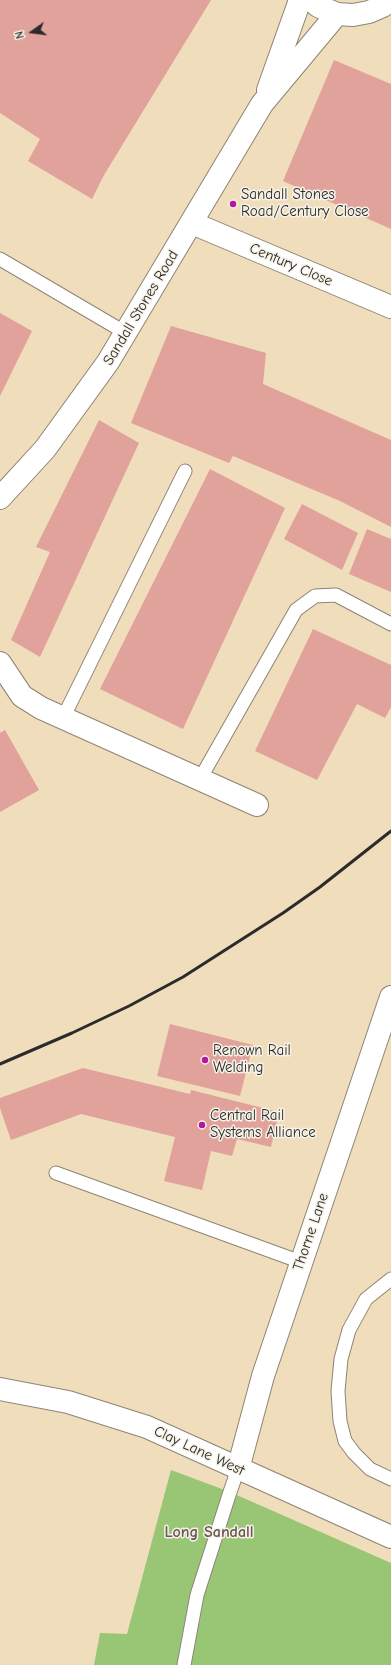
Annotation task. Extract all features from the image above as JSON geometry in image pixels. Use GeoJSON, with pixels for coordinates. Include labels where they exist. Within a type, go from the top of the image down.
{"type":"FeatureCollection","features":[{"type":"Feature","properties":{"kind":"street","name":"Sandall Stones Road"},"geometry":{"type":"LineString","coordinates":[[262,104],[300,0]]}},
{"type":"Feature","properties":{"kind":"street"},"geometry":{"type":"LineString","coordinates":[[311,0],[318,6],[338,14],[353,15],[369,12],[388,5]]}},
{"type":"Feature","properties":{"kind":"street","name":"Sandall Stones Road"},"geometry":{"type":"LineString","coordinates":[[0,498],[45,449],[108,362],[262,104],[338,14]]}},
{"type":"Feature","properties":{"kind":"street","name":"Century Close"},"geometry":{"type":"LineString","coordinates":[[192,223],[391,307]]}},
{"type":"Feature","properties":{"kind":"street"},"geometry":{"type":"LineString","coordinates":[[0,663],[22,696],[41,708],[257,805]]}},
{"type":"Feature","properties":{"kind":"street","name":"Thorne Lane"},"geometry":{"type":"LineString","coordinates":[[238,1469],[263,1376],[391,997]]}},
{"type":"Feature","properties":{"kind":"street","name":"Clay Lane West"},"geometry":{"type":"LineString","coordinates":[[0,1389],[68,1402],[147,1427],[391,1537]]}},
{"type":"Feature","properties":{"kind":"lane"},"geometry":{"type":"LineString","coordinates":[[0,259],[126,332]]}},
{"type":"Feature","properties":{"kind":"lane"},"geometry":{"type":"LineString","coordinates":[[63,718],[185,471]]}},
{"type":"Feature","properties":{"kind":"lane"},"geometry":{"type":"LineString","coordinates":[[200,779],[296,610],[315,596],[336,595],[391,624]]}},
{"type":"Feature","properties":{"kind":"lane"},"geometry":{"type":"LineString","coordinates":[[56,1173],[301,1262]]}},
{"type":"Feature","properties":{"kind":"lane"},"geometry":{"type":"LineString","coordinates":[[391,1279],[366,1299],[349,1330],[341,1359],[338,1391],[340,1421],[345,1441],[354,1453],[370,1469],[391,1479]]}},
{"type":"Feature","properties":{"kind":"lane"},"geometry":{"type":"LineString","coordinates":[[184,1665],[197,1595],[238,1469]]}},
{"type":"Feature","properties":{"kind":"green space"},"geometry":{"type":"Polygon","coordinates":[[[171,1470],[230,1492],[391,1563],[391,1665],[94,1665],[100,1633],[127,1634],[171,1470]]]}},
{"type":"Feature","properties":{"kind":"building"},"geometry":{"type":"Polygon","coordinates":[[[0,0],[211,0],[104,175],[92,199],[28,161],[40,139],[0,113],[0,0]]]}},
{"type":"Feature","properties":{"kind":"building"},"geometry":{"type":"Polygon","coordinates":[[[334,60],[391,84],[391,229],[283,181],[334,60]]]}},
{"type":"Feature","properties":{"kind":"building"},"geometry":{"type":"Polygon","coordinates":[[[0,313],[32,331],[0,396],[0,313]]]}},
{"type":"Feature","properties":{"kind":"building"},"geometry":{"type":"Polygon","coordinates":[[[171,326],[266,353],[263,384],[391,440],[391,527],[340,501],[233,456],[229,463],[131,423],[171,326]]]}},
{"type":"Feature","properties":{"kind":"building"},"geometry":{"type":"Polygon","coordinates":[[[99,420],[139,443],[40,657],[11,640],[50,552],[36,547],[99,420]]]}},
{"type":"Feature","properties":{"kind":"building"},"geometry":{"type":"Polygon","coordinates":[[[210,469],[285,508],[183,729],[100,689],[210,469]]]}},
{"type":"Feature","properties":{"kind":"building"},"geometry":{"type":"Polygon","coordinates":[[[302,504],[358,533],[342,570],[284,539],[302,504]]]}},
{"type":"Feature","properties":{"kind":"building"},"geometry":{"type":"Polygon","coordinates":[[[367,529],[391,539],[391,592],[349,574],[367,529]]]}},
{"type":"Feature","properties":{"kind":"building"},"geometry":{"type":"Polygon","coordinates":[[[313,629],[391,665],[391,707],[385,718],[357,704],[317,780],[255,751],[313,629]]]}},
{"type":"Feature","properties":{"kind":"building"},"geometry":{"type":"Polygon","coordinates":[[[5,730],[39,790],[0,812],[0,733],[5,730]]]}},
{"type":"Feature","properties":{"kind":"building","name":"Renown Rail Welding"},"geometry":{"type":"Polygon","coordinates":[[[170,1024],[253,1045],[240,1096],[157,1076],[170,1024]]]}},
{"type":"Feature","properties":{"kind":"building","name":"Central Rail Systems Alliance"},"geometry":{"type":"Polygon","coordinates":[[[83,1068],[190,1094],[191,1090],[279,1112],[271,1147],[237,1139],[232,1156],[211,1151],[202,1190],[164,1181],[175,1137],[81,1114],[11,1140],[0,1108],[0,1098],[83,1068]]]}},
{"type":"Feature","properties":{"kind":"railway"},"geometry":{"type":"LineString","coordinates":[[0,1064],[72,1033],[129,1006],[183,977],[283,913],[320,887],[391,831]]}},
{"type":"Feature","properties":{"kind":"place","name":"Sandall Stones Road/Century Close"},"geometry":{"type":"Point","coordinates":[233,204]}},
{"type":"Feature","properties":{"kind":"place","name":"Renown Rail Welding"},"geometry":{"type":"Point","coordinates":[205,1060]}},
{"type":"Feature","properties":{"kind":"place","name":"Central Rail Systems Alliance"},"geometry":{"type":"Point","coordinates":[202,1125]}},
{"type":"Feature","properties":{"kind":"district","name":"Long Sandall"},"geometry":{"type":"Point","coordinates":[209,1532]}}]}
